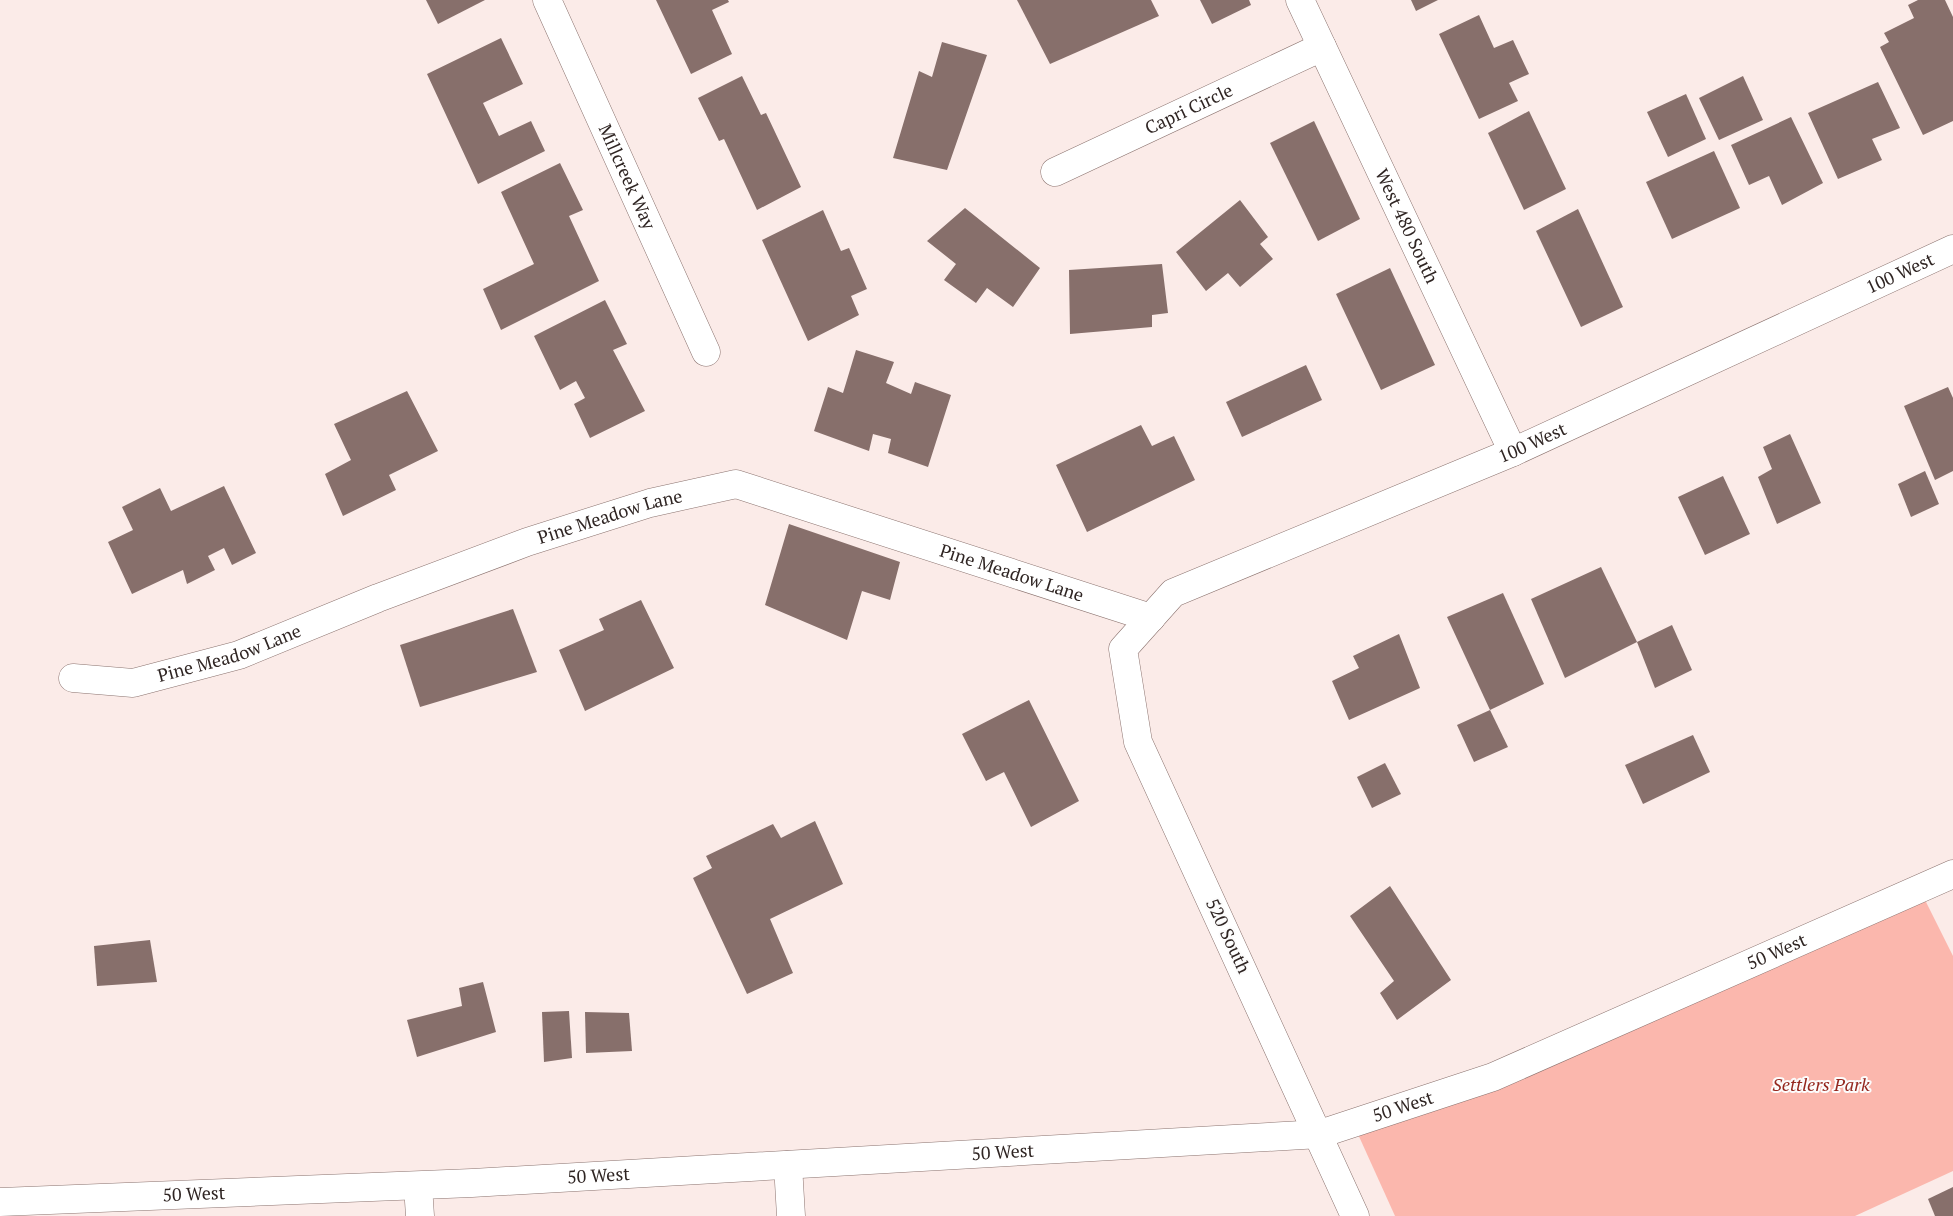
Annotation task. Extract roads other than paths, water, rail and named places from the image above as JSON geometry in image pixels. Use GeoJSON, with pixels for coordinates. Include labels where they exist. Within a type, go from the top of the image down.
{"type":"FeatureCollection","features":[{"type":"Feature","properties":{"kind":"street","name":"Millcreek Way"},"geometry":{"type":"LineString","coordinates":[[547,0],[706,352]]}},
{"type":"Feature","properties":{"kind":"street","name":"West 480 South"},"geometry":{"type":"LineString","coordinates":[[1300,0],[1513,452]]}},
{"type":"Feature","properties":{"kind":"street","name":"Capri Circle"},"geometry":{"type":"LineString","coordinates":[[1055,172],[1322,47]]}},
{"type":"Feature","properties":{"kind":"street","name":"100 West"},"geometry":{"type":"LineString","coordinates":[[1123,649],[1173,593],[1513,452],[1953,249]]}},
{"type":"Feature","properties":{"kind":"street","name":"Pine Meadow Lane"},"geometry":{"type":"LineString","coordinates":[[73,678],[133,683],[239,655],[378,598],[527,542],[650,503],[736,484],[1150,618]]}},
{"type":"Feature","properties":{"kind":"street","name":"520 South"},"geometry":{"type":"LineString","coordinates":[[1123,649],[1138,742],[1320,1134],[1355,1216]]}},
{"type":"Feature","properties":{"kind":"street","name":"50 West"},"geometry":{"type":"LineString","coordinates":[[0,1202],[418,1186],[1320,1134],[1493,1077],[1953,874]]}},
{"type":"Feature","properties":{"kind":"street"},"geometry":{"type":"LineString","coordinates":[[788,1165],[791,1216]]}},
{"type":"Feature","properties":{"kind":"street"},"geometry":{"type":"LineString","coordinates":[[418,1186],[420,1216]]}},
{"type":"Feature","properties":{"kind":"park label","name":"Settlers Park"},"geometry":{"type":"Point","coordinates":[1821,1085]}}]}
